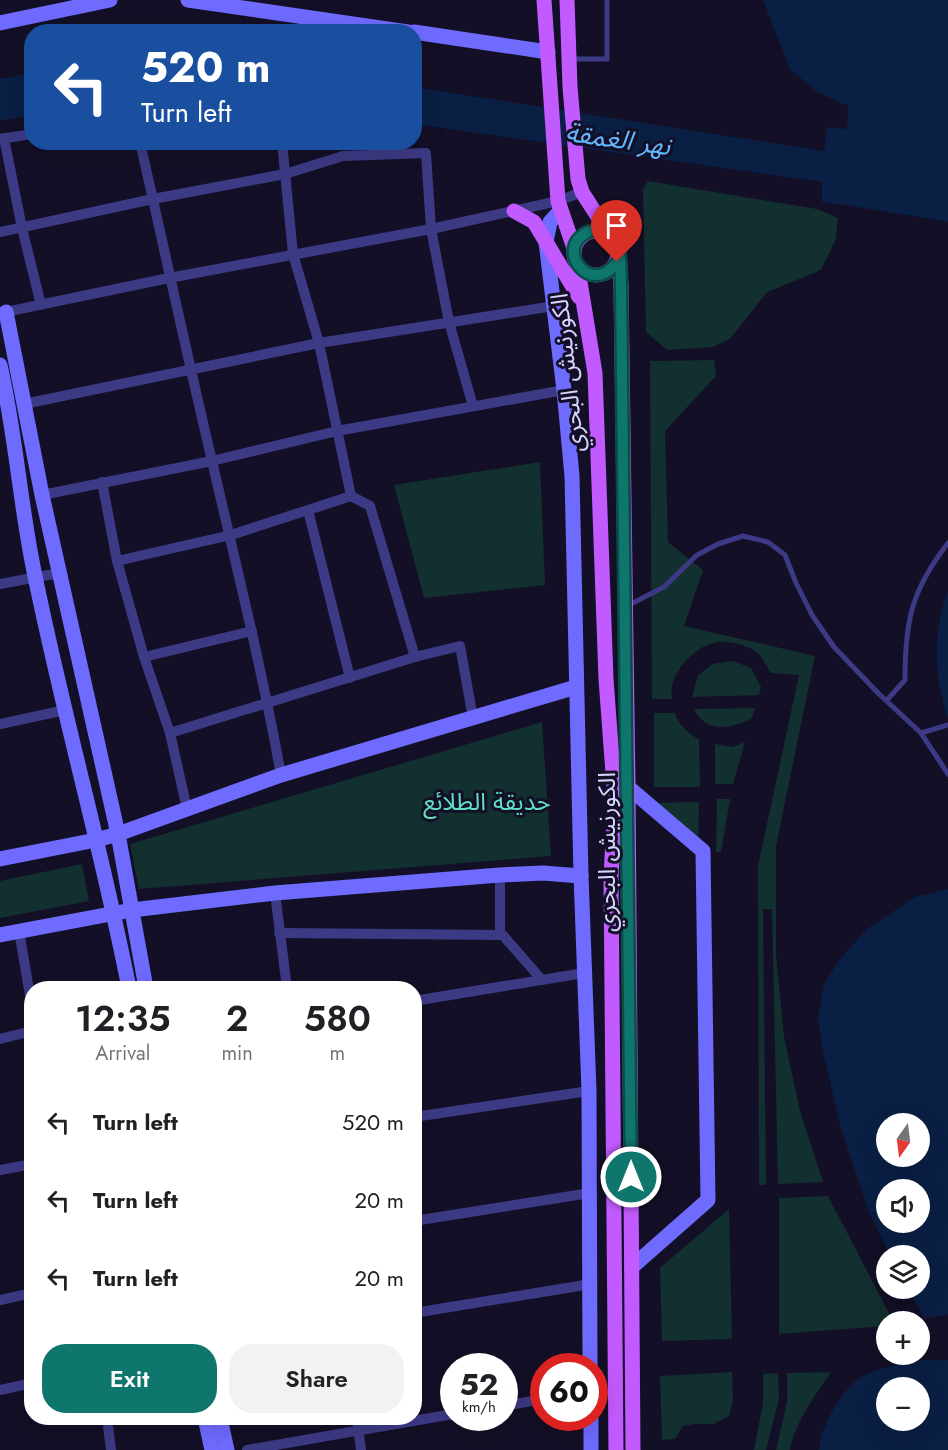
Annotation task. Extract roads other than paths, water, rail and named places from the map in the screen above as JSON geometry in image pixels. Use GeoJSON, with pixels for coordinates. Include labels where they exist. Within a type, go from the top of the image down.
{"type":"FeatureCollection","features":[{"type":"Feature","properties":{"kind":"main road","name":"الكورنيش البحري"},"geometry":{"type":"LineString","coordinates":[[544,0],[559,206],[575,256],[595,373],[606,678],[615,800],[611,878],[616,1450]]}},
{"type":"Feature","properties":{"kind":"main road"},"geometry":{"type":"LineString","coordinates":[[567,0],[570,87],[580,186],[609,234]]}},
{"type":"Feature","properties":{"kind":"main road"},"geometry":{"type":"LineString","coordinates":[[514,211],[534,222],[585,306]]}},
{"type":"Feature","properties":{"kind":"main road"},"geometry":{"type":"LineString","coordinates":[[601,230],[615,239],[619,254],[612,269],[597,275],[589,274],[575,256],[577,240],[584,234],[601,230]]}},
{"type":"Feature","properties":{"kind":"main road","name":"الكورنيش البحري"},"geometry":{"type":"LineString","coordinates":[[619,254],[628,788],[633,1450]]}},
{"type":"Feature","properties":{"kind":"street"},"geometry":{"type":"LineString","coordinates":[[0,23],[110,0]]}},
{"type":"Feature","properties":{"kind":"street"},"geometry":{"type":"LineString","coordinates":[[188,0],[353,24]]}},
{"type":"Feature","properties":{"kind":"street"},"geometry":{"type":"LineString","coordinates":[[422,33],[548,52]]}},
{"type":"Feature","properties":{"kind":"street"},"geometry":{"type":"LineString","coordinates":[[24,135],[2,139],[40,305]]}},
{"type":"Feature","properties":{"kind":"street"},"geometry":{"type":"LineString","coordinates":[[142,150],[169,278],[231,535],[282,775]]}},
{"type":"Feature","properties":{"kind":"street"},"geometry":{"type":"LineString","coordinates":[[283,150],[293,254],[319,343],[351,496]]}},
{"type":"Feature","properties":{"kind":"street"},"geometry":{"type":"LineString","coordinates":[[0,232],[153,199],[285,174],[343,156],[426,153],[431,230],[449,322],[473,406]]}},
{"type":"Feature","properties":{"kind":"street"},"geometry":{"type":"LineString","coordinates":[[580,186],[559,206],[550,222],[546,242],[572,476],[581,876],[589,1091],[590,1353]]}},
{"type":"Feature","properties":{"kind":"street"},"geometry":{"type":"LineString","coordinates":[[145,981],[118,834],[3,313],[169,278],[431,230],[514,211],[559,206]]}},
{"type":"Feature","properties":{"kind":"street"},"geometry":{"type":"LineString","coordinates":[[24,404],[319,343],[554,306]]}},
{"type":"Feature","properties":{"kind":"street"},"geometry":{"type":"LineString","coordinates":[[0,365],[6,433],[35,578],[114,913],[128,981]]}},
{"type":"Feature","properties":{"kind":"street"},"geometry":{"type":"LineString","coordinates":[[42,495],[212,461],[337,431],[564,390]]}},
{"type":"Feature","properties":{"kind":"street"},"geometry":{"type":"LineString","coordinates":[[102,482],[117,561],[144,657],[170,733],[187,809]]}},
{"type":"Feature","properties":{"kind":"street"},"geometry":{"type":"LineString","coordinates":[[117,561],[231,535],[351,496],[370,506],[415,657]]}},
{"type":"Feature","properties":{"kind":"street"},"geometry":{"type":"LineString","coordinates":[[308,510],[350,678]]}},
{"type":"Feature","properties":{"kind":"street"},"geometry":{"type":"LineString","coordinates":[[0,584],[59,573]]}},
{"type":"Feature","properties":{"kind":"street"},"geometry":{"type":"LineString","coordinates":[[144,657],[252,632]]}},
{"type":"Feature","properties":{"kind":"street"},"geometry":{"type":"LineString","coordinates":[[170,733],[415,657],[460,646],[473,718]]}},
{"type":"Feature","properties":{"kind":"street"},"geometry":{"type":"LineString","coordinates":[[0,859],[118,834],[282,775],[576,687]]}},
{"type":"Feature","properties":{"kind":"street"},"geometry":{"type":"LineString","coordinates":[[0,724],[66,710]]}},
{"type":"Feature","properties":{"kind":"street"},"geometry":{"type":"LineString","coordinates":[[628,788],[703,851],[708,1200],[632,1267]]}},
{"type":"Feature","properties":{"kind":"street"},"geometry":{"type":"LineString","coordinates":[[0,935],[132,910],[275,893],[500,875],[543,873],[581,876]]}},
{"type":"Feature","properties":{"kind":"street"},"geometry":{"type":"LineString","coordinates":[[500,875],[500,932],[542,980]]}},
{"type":"Feature","properties":{"kind":"street"},"geometry":{"type":"LineString","coordinates":[[275,893],[286,981]]}},
{"type":"Feature","properties":{"kind":"street"},"geometry":{"type":"LineString","coordinates":[[19,931],[28,981]]}},
{"type":"Feature","properties":{"kind":"street"},"geometry":{"type":"LineString","coordinates":[[279,933],[503,935]]}},
{"type":"Feature","properties":{"kind":"street"},"geometry":{"type":"LineString","coordinates":[[422,1000],[584,973]]}},
{"type":"Feature","properties":{"kind":"street"},"geometry":{"type":"LineString","coordinates":[[0,1039],[24,1033]]}},
{"type":"Feature","properties":{"kind":"street"},"geometry":{"type":"LineString","coordinates":[[422,1116],[589,1091]]}},
{"type":"Feature","properties":{"kind":"street"},"geometry":{"type":"LineString","coordinates":[[0,1170],[24,1166]]}},
{"type":"Feature","properties":{"kind":"street"},"geometry":{"type":"LineString","coordinates":[[422,1220],[590,1193]]}},
{"type":"Feature","properties":{"kind":"street"},"geometry":{"type":"LineString","coordinates":[[422,1312],[591,1284]]}},
{"type":"Feature","properties":{"kind":"street"},"geometry":{"type":"LineString","coordinates":[[0,1300],[24,1295]]}},
{"type":"Feature","properties":{"kind":"street"},"geometry":{"type":"LineString","coordinates":[[0,1390],[24,1385]]}},
{"type":"Feature","properties":{"kind":"street"},"geometry":{"type":"LineString","coordinates":[[422,1419],[440,1416]]}},
{"type":"Feature","properties":{"kind":"street"},"geometry":{"type":"LineString","coordinates":[[108,1425],[111,1450]]}},
{"type":"Feature","properties":{"kind":"street"},"geometry":{"type":"LineString","coordinates":[[207,1425],[212,1450]]}},
{"type":"Feature","properties":{"kind":"street"},"geometry":{"type":"LineString","coordinates":[[222,1425],[227,1450]]}},
{"type":"Feature","properties":{"kind":"street"},"geometry":{"type":"LineString","coordinates":[[358,1425],[361,1450]]}},
{"type":"Feature","properties":{"kind":"street"},"geometry":{"type":"LineString","coordinates":[[247,1450],[388,1425]]}},
{"type":"Feature","properties":{"kind":"street"},"geometry":{"type":"LineString","coordinates":[[591,1431],[591,1450]]}},
{"type":"Feature","properties":{"kind":"lane"},"geometry":{"type":"LineString","coordinates":[[569,59],[607,59],[607,0]]}},
{"type":"Feature","properties":{"kind":"lane"},"geometry":{"type":"LineString","coordinates":[[625,606],[664,587],[698,555],[718,544],[743,536],[768,542],[785,555],[812,615],[834,646],[921,733],[948,774]]}},
{"type":"Feature","properties":{"kind":"lane"},"geometry":{"type":"LineString","coordinates":[[887,700],[905,680],[905,642],[910,611],[930,566],[948,543]]}},
{"type":"Feature","properties":{"kind":"lane"},"geometry":{"type":"LineString","coordinates":[[921,733],[948,725]]}},
{"type":"Feature","properties":{"kind":"water","name":"نهر الغمقة"},"geometry":{"type":"Polygon","coordinates":[[[763,0],[948,0],[948,222],[822,202],[822,182],[422,125],[422,88],[824,151],[827,127],[847,129],[848,106],[817,92],[790,69],[763,0]]]}},
{"type":"Feature","properties":{"kind":"water"},"geometry":{"type":"Polygon","coordinates":[[[24,74],[24,116],[0,121],[0,79],[24,74]]]}},
{"type":"Feature","properties":{"kind":"water"},"geometry":{"type":"Polygon","coordinates":[[[948,591],[948,718],[940,687],[937,638],[948,591]]]}},
{"type":"Feature","properties":{"kind":"water"},"geometry":{"type":"Polygon","coordinates":[[[948,889],[948,1450],[819,1450],[824,1429],[835,1406],[860,1378],[897,1365],[930,1365],[930,1311],[920,1311],[914,1299],[930,1299],[930,1245],[885,1245],[879,1233],[930,1233],[930,1179],[876,1179],[876,1226],[868,1210],[841,1128],[823,1052],[818,1018],[824,984],[840,959],[867,929],[915,897],[948,889]]]}},
{"type":"Feature","properties":{"kind":"park label","name":"حديقة الطلائع"},"geometry":{"type":"Point","coordinates":[487,801]}}]}
